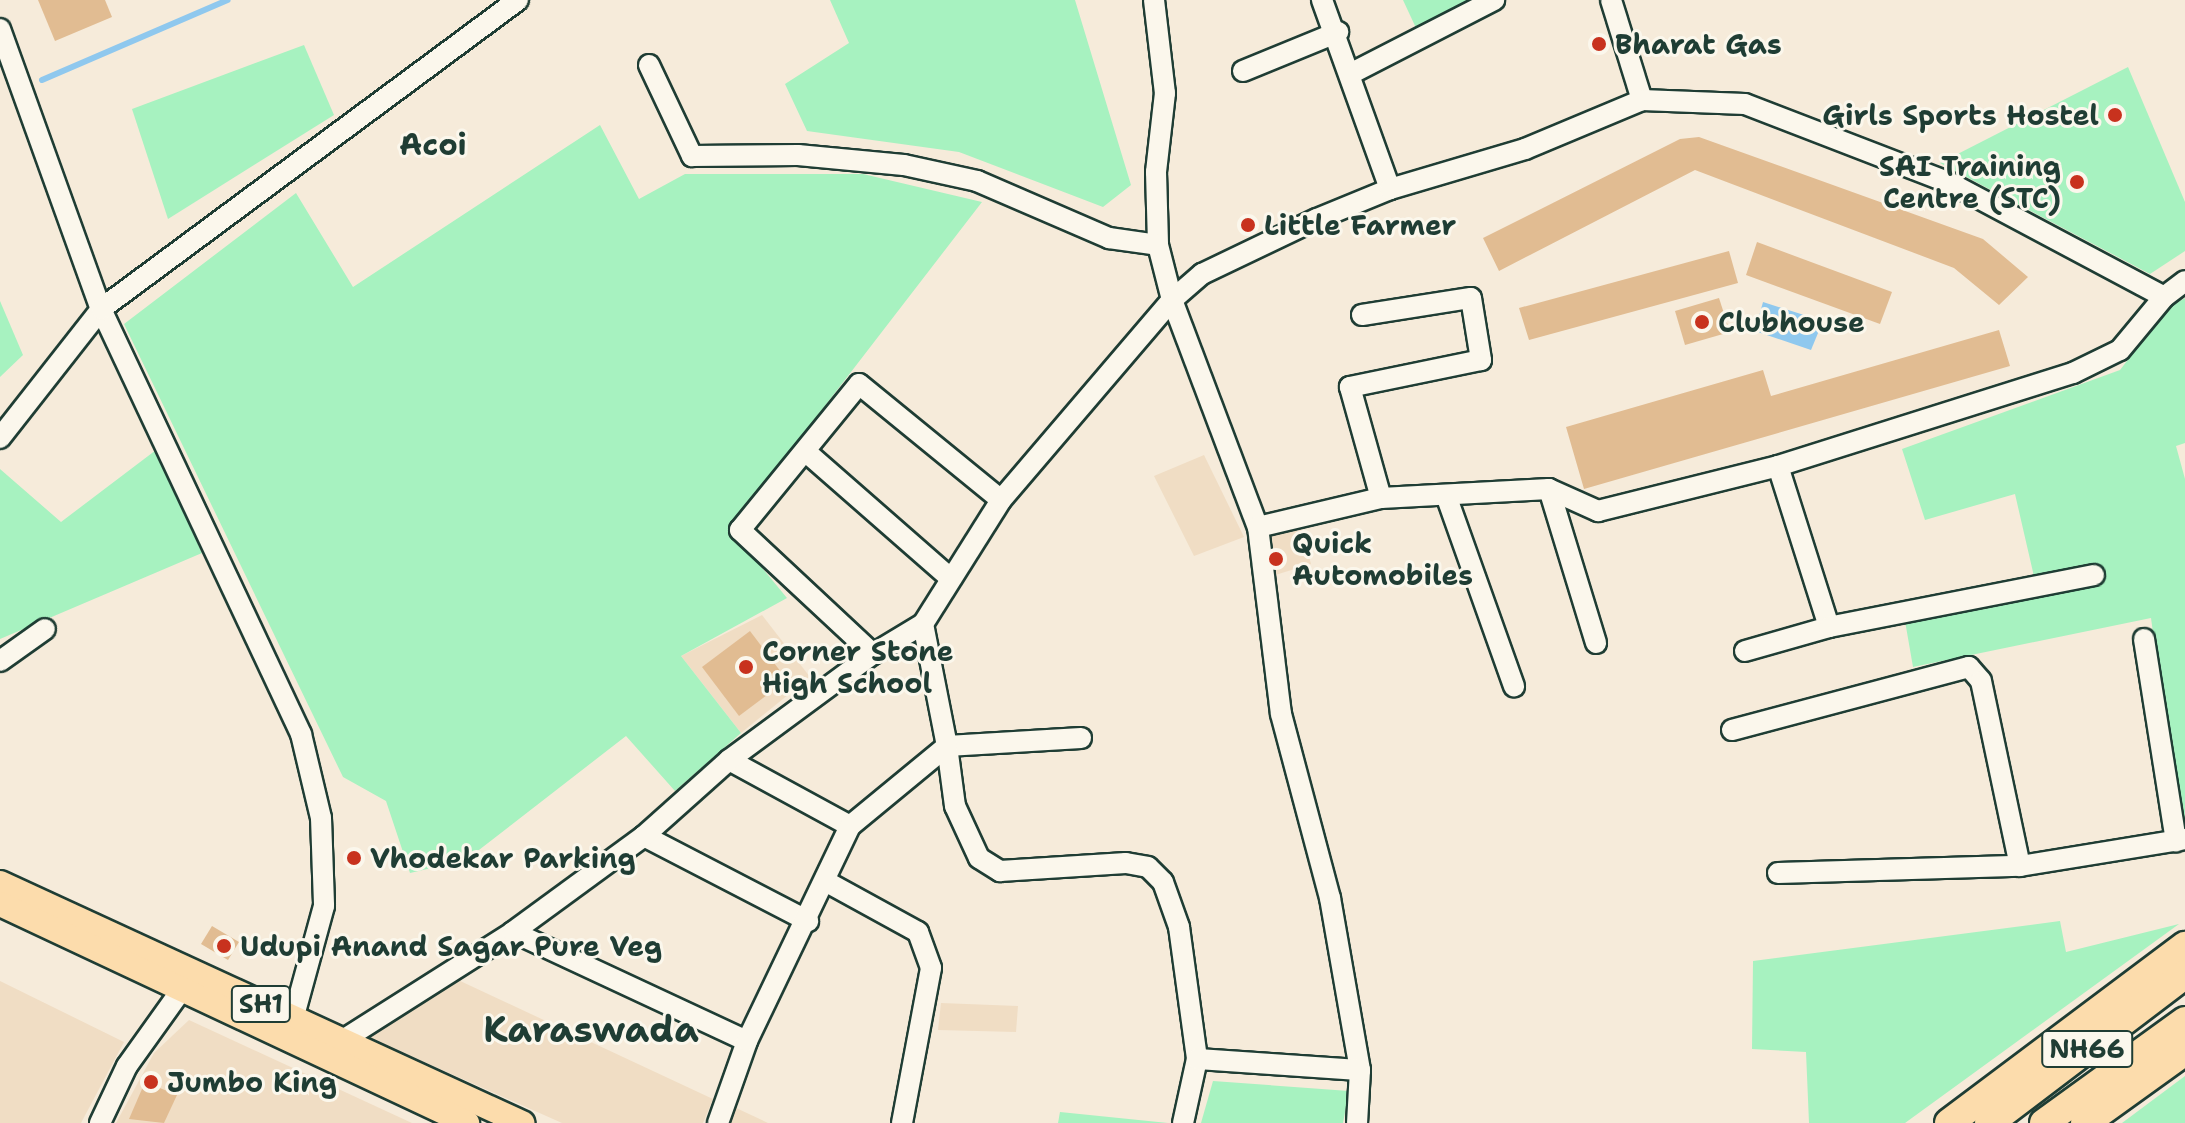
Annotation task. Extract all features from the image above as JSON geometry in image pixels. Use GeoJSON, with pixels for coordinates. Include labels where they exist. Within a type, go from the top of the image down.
{"type":"FeatureCollection","features":[{"type":"Feature","properties":{"kind":"highway"},"geometry":{"type":"LineString","coordinates":[[1949,1123],[2185,946]]}},
{"type":"Feature","properties":{"kind":"highway","name":"NH66"},"geometry":{"type":"LineString","coordinates":[[1989,1123],[2185,974]]}},
{"type":"Feature","properties":{"kind":"highway","name":"NH66"},"geometry":{"type":"LineString","coordinates":[[2044,1123],[2185,1021]]}},
{"type":"Feature","properties":{"kind":"highway"},"geometry":{"type":"LineString","coordinates":[[2085,1123],[2185,1051]]}},
{"type":"Feature","properties":{"kind":"main road","name":"SH1"},"geometry":{"type":"LineString","coordinates":[[0,883],[188,983],[293,1019],[331,1048],[467,1123]]}},
{"type":"Feature","properties":{"kind":"main road","name":"SH1"},"geometry":{"type":"LineString","coordinates":[[0,904],[188,983],[331,1048],[522,1123]]}},
{"type":"Feature","properties":{"kind":"street"},"geometry":{"type":"LineString","coordinates":[[0,438],[101,309],[518,0]]}},
{"type":"Feature","properties":{"kind":"street"},"geometry":{"type":"LineString","coordinates":[[1154,0],[1165,93],[1156,172],[1158,245],[1172,300],[1258,527],[1281,714],[1330,898],[1360,1070],[1357,1123]]}},
{"type":"Feature","properties":{"kind":"street"},"geometry":{"type":"LineString","coordinates":[[1322,0],[1338,32],[1390,189]]}},
{"type":"Feature","properties":{"kind":"street"},"geometry":{"type":"LineString","coordinates":[[1352,73],[1494,0]]}},
{"type":"Feature","properties":{"kind":"street"},"geometry":{"type":"LineString","coordinates":[[1611,0],[1642,100]]}},
{"type":"Feature","properties":{"kind":"street"},"geometry":{"type":"LineString","coordinates":[[0,29],[101,309],[301,734],[321,818],[324,906],[293,1019]]}},
{"type":"Feature","properties":{"kind":"street"},"geometry":{"type":"LineString","coordinates":[[1243,71],[1338,32]]}},
{"type":"Feature","properties":{"kind":"street"},"geometry":{"type":"LineString","coordinates":[[649,65],[692,156],[798,155],[904,165],[977,181],[1109,238],[1158,245]]}},
{"type":"Feature","properties":{"kind":"street"},"geometry":{"type":"LineString","coordinates":[[331,1048],[513,932],[644,836],[729,760],[873,654],[923,624],[1001,500],[1172,300],[1202,274],[1390,189],[1525,149],[1642,100],[1745,104],[1950,183],[2164,297]]}},
{"type":"Feature","properties":{"kind":"street"},"geometry":{"type":"LineString","coordinates":[[1258,527],[1381,498],[1447,498],[1549,489],[1598,511],[1778,466],[2073,373],[2120,350],[2164,297],[2185,281]]}},
{"type":"Feature","properties":{"kind":"street"},"geometry":{"type":"LineString","coordinates":[[1362,315],[1471,298],[1481,360],[1350,387],[1381,498]]}},
{"type":"Feature","properties":{"kind":"street"},"geometry":{"type":"LineString","coordinates":[[873,654],[740,530],[859,384],[1001,500]]}},
{"type":"Feature","properties":{"kind":"street"},"geometry":{"type":"LineString","coordinates":[[805,451],[951,579]]}},
{"type":"Feature","properties":{"kind":"street"},"geometry":{"type":"LineString","coordinates":[[1778,466],[1829,627]]}},
{"type":"Feature","properties":{"kind":"street"},"geometry":{"type":"LineString","coordinates":[[1549,489],[1596,643]]}},
{"type":"Feature","properties":{"kind":"street"},"geometry":{"type":"LineString","coordinates":[[1447,498],[1514,686]]}},
{"type":"Feature","properties":{"kind":"street"},"geometry":{"type":"LineString","coordinates":[[1745,651],[1829,627],[2094,575]]}},
{"type":"Feature","properties":{"kind":"street"},"geometry":{"type":"LineString","coordinates":[[923,624],[947,746],[955,806],[979,858],[1000,871],[1126,863],[1148,867],[1163,882],[1179,927],[1197,1059],[1183,1123]]}},
{"type":"Feature","properties":{"kind":"street"},"geometry":{"type":"LineString","coordinates":[[0,661],[45,629]]}},
{"type":"Feature","properties":{"kind":"street"},"geometry":{"type":"LineString","coordinates":[[1778,873],[2020,866],[2180,840],[2144,639]]}},
{"type":"Feature","properties":{"kind":"street"},"geometry":{"type":"LineString","coordinates":[[1732,730],[1969,667],[1981,681],[2020,866]]}},
{"type":"Feature","properties":{"kind":"street"},"geometry":{"type":"LineString","coordinates":[[718,1123],[747,1041],[808,921],[850,826],[947,746],[1081,738]]}},
{"type":"Feature","properties":{"kind":"street"},"geometry":{"type":"LineString","coordinates":[[729,760],[850,826]]}},
{"type":"Feature","properties":{"kind":"street"},"geometry":{"type":"LineString","coordinates":[[644,836],[808,921]]}},
{"type":"Feature","properties":{"kind":"street"},"geometry":{"type":"LineString","coordinates":[[825,881],[918,932],[931,968],[902,1123]]}},
{"type":"Feature","properties":{"kind":"street"},"geometry":{"type":"LineString","coordinates":[[513,932],[747,1041]]}},
{"type":"Feature","properties":{"kind":"street"},"geometry":{"type":"LineString","coordinates":[[100,1123],[127,1066],[188,983]]}},
{"type":"Feature","properties":{"kind":"street"},"geometry":{"type":"LineString","coordinates":[[1197,1059],[1360,1070]]}},
{"type":"Feature","properties":{"kind":"shaded area"},"geometry":{"type":"Polygon","coordinates":[[[1204,455],[1244,537],[1194,556],[1154,476],[1204,455]]]}},
{"type":"Feature","properties":{"kind":"shaded area"},"geometry":{"type":"Polygon","coordinates":[[[1302,530],[1311,564],[1272,576],[1265,535],[1302,530]]]}},
{"type":"Feature","properties":{"kind":"shaded area","name":"Corner Stone High School"},"geometry":{"type":"Polygon","coordinates":[[[762,615],[810,677],[741,733],[681,656],[762,615]]]}},
{"type":"Feature","properties":{"kind":"shaded area"},"geometry":{"type":"Polygon","coordinates":[[[456,979],[713,1099],[703,1123],[562,1123],[361,1034],[456,979]]]}},
{"type":"Feature","properties":{"kind":"shaded area"},"geometry":{"type":"Polygon","coordinates":[[[0,981],[124,1042],[81,1123],[0,1123],[0,981]]]}},
{"type":"Feature","properties":{"kind":"shaded area"},"geometry":{"type":"Polygon","coordinates":[[[941,1003],[1018,1006],[1016,1032],[938,1030],[941,1003]]]}},
{"type":"Feature","properties":{"kind":"shaded area"},"geometry":{"type":"Polygon","coordinates":[[[189,1020],[412,1123],[116,1123],[154,1053],[189,1020]]]}},
{"type":"Feature","properties":{"kind":"shaded area"},"geometry":{"type":"Polygon","coordinates":[[[734,1107],[768,1123],[728,1123],[734,1107]]]}},
{"type":"Feature","properties":{"kind":"green space"},"geometry":{"type":"Polygon","coordinates":[[[830,0],[1075,0],[1131,185],[1103,207],[959,152],[807,131],[785,84],[849,43],[830,0]]]}},
{"type":"Feature","properties":{"kind":"green space"},"geometry":{"type":"Polygon","coordinates":[[[1403,0],[1470,0],[1416,28],[1403,0]]]}},
{"type":"Feature","properties":{"kind":"green space"},"geometry":{"type":"Polygon","coordinates":[[[304,45],[334,115],[168,219],[132,109],[304,45]]]}},
{"type":"Feature","properties":{"kind":"green space","name":"SAI Training Centre (STC)"},"geometry":{"type":"Polygon","coordinates":[[[2128,67],[2185,202],[2185,251],[2150,274],[1940,163],[2128,67]]]}},
{"type":"Feature","properties":{"kind":"green space"},"geometry":{"type":"Polygon","coordinates":[[[600,125],[639,199],[685,174],[863,174],[982,202],[730,529],[787,598],[681,656],[741,733],[675,791],[626,736],[466,860],[410,873],[386,801],[343,777],[124,324],[296,193],[353,287],[600,125]]]}},
{"type":"Feature","properties":{"kind":"green space"},"geometry":{"type":"Polygon","coordinates":[[[2185,298],[2185,443],[2176,446],[2185,479],[2185,818],[2178,818],[2151,618],[1913,667],[1905,621],[2038,594],[2015,494],[1925,520],[1902,449],[2120,370],[2168,308],[2185,298]]]}},
{"type":"Feature","properties":{"kind":"green space"},"geometry":{"type":"Polygon","coordinates":[[[0,301],[23,355],[0,377],[0,301]]]}},
{"type":"Feature","properties":{"kind":"green space"},"geometry":{"type":"Polygon","coordinates":[[[156,450],[202,553],[0,639],[0,469],[61,522],[156,450]]]}},
{"type":"Feature","properties":{"kind":"green space"},"geometry":{"type":"Polygon","coordinates":[[[2060,921],[2066,952],[2179,924],[1905,1123],[1809,1123],[1806,1052],[1752,1049],[1753,961],[2060,921]]]}},
{"type":"Feature","properties":{"kind":"green space"},"geometry":{"type":"Polygon","coordinates":[[[2185,1076],[2185,1123],[2122,1123],[2185,1076]]]}},
{"type":"Feature","properties":{"kind":"green space"},"geometry":{"type":"Polygon","coordinates":[[[1213,1081],[1349,1091],[1343,1123],[1201,1123],[1213,1081]]]}},
{"type":"Feature","properties":{"kind":"green space"},"geometry":{"type":"Polygon","coordinates":[[[1060,1112],[1168,1123],[1058,1123],[1060,1112]]]}},
{"type":"Feature","properties":{"kind":"water"},"geometry":{"type":"Polygon","coordinates":[[[1763,302],[1823,321],[1811,350],[1755,331],[1763,302]]]}},
{"type":"Feature","properties":{"kind":"building"},"geometry":{"type":"Polygon","coordinates":[[[38,0],[105,0],[112,17],[55,41],[38,0]]]}},
{"type":"Feature","properties":{"kind":"building"},"geometry":{"type":"Polygon","coordinates":[[[1699,137],[1983,239],[2028,277],[1999,305],[1954,268],[1695,170],[1499,271],[1483,238],[1680,139],[1699,137]]]}},
{"type":"Feature","properties":{"kind":"building"},"geometry":{"type":"Polygon","coordinates":[[[1757,242],[1892,292],[1880,324],[1746,275],[1757,242]]]}},
{"type":"Feature","properties":{"kind":"building"},"geometry":{"type":"Polygon","coordinates":[[[1729,251],[1738,283],[1529,340],[1519,308],[1729,251]]]}},
{"type":"Feature","properties":{"kind":"building","name":"Clubhouse"},"geometry":{"type":"Polygon","coordinates":[[[1719,298],[1730,332],[1685,345],[1675,311],[1719,298]]]}},
{"type":"Feature","properties":{"kind":"building"},"geometry":{"type":"Polygon","coordinates":[[[1999,330],[2010,366],[1584,489],[1566,427],[1763,370],[1771,396],[1999,330]]]}},
{"type":"Feature","properties":{"kind":"building"},"geometry":{"type":"Polygon","coordinates":[[[750,631],[787,680],[739,716],[702,667],[750,631]]]}},
{"type":"Feature","properties":{"kind":"building"},"geometry":{"type":"Polygon","coordinates":[[[212,926],[239,942],[228,960],[201,944],[212,926]]]}},
{"type":"Feature","properties":{"kind":"building"},"geometry":{"type":"Polygon","coordinates":[[[145,1082],[177,1095],[164,1123],[129,1119],[145,1082]]]}},
{"type":"Feature","properties":{"kind":"waterway"},"geometry":{"type":"LineString","coordinates":[[42,80],[228,0]]}},
{"type":"Feature","properties":{"kind":"place","name":"Bharat Gas"},"geometry":{"type":"Point","coordinates":[1599,44]}},
{"type":"Feature","properties":{"kind":"place","name":"Girls Sports Hostel"},"geometry":{"type":"Point","coordinates":[2115,115]}},
{"type":"Feature","properties":{"kind":"place","name":"SAI Training Centre (STC)"},"geometry":{"type":"Point","coordinates":[2077,182]}},
{"type":"Feature","properties":{"kind":"place","name":"Little Farmer"},"geometry":{"type":"Point","coordinates":[1248,225]}},
{"type":"Feature","properties":{"kind":"place","name":"Clubhouse"},"geometry":{"type":"Point","coordinates":[1702,322]}},
{"type":"Feature","properties":{"kind":"place","name":"Quick Automobiles"},"geometry":{"type":"Point","coordinates":[1276,559]}},
{"type":"Feature","properties":{"kind":"place","name":"Corner Stone High School"},"geometry":{"type":"Point","coordinates":[746,667]}},
{"type":"Feature","properties":{"kind":"place","name":"Vhodekar Parking"},"geometry":{"type":"Point","coordinates":[354,858]}},
{"type":"Feature","properties":{"kind":"place","name":"Udupi Anand Sagar Pure Veg"},"geometry":{"type":"Point","coordinates":[224,946]}},
{"type":"Feature","properties":{"kind":"place","name":"Jumbo King"},"geometry":{"type":"Point","coordinates":[151,1082]}},
{"type":"Feature","properties":{"kind":"district","name":"Acoi"},"geometry":{"type":"Point","coordinates":[433,145]}},
{"type":"Feature","properties":{"kind":"district","name":"Karaswada"},"geometry":{"type":"Point","coordinates":[591,1030]}}]}
